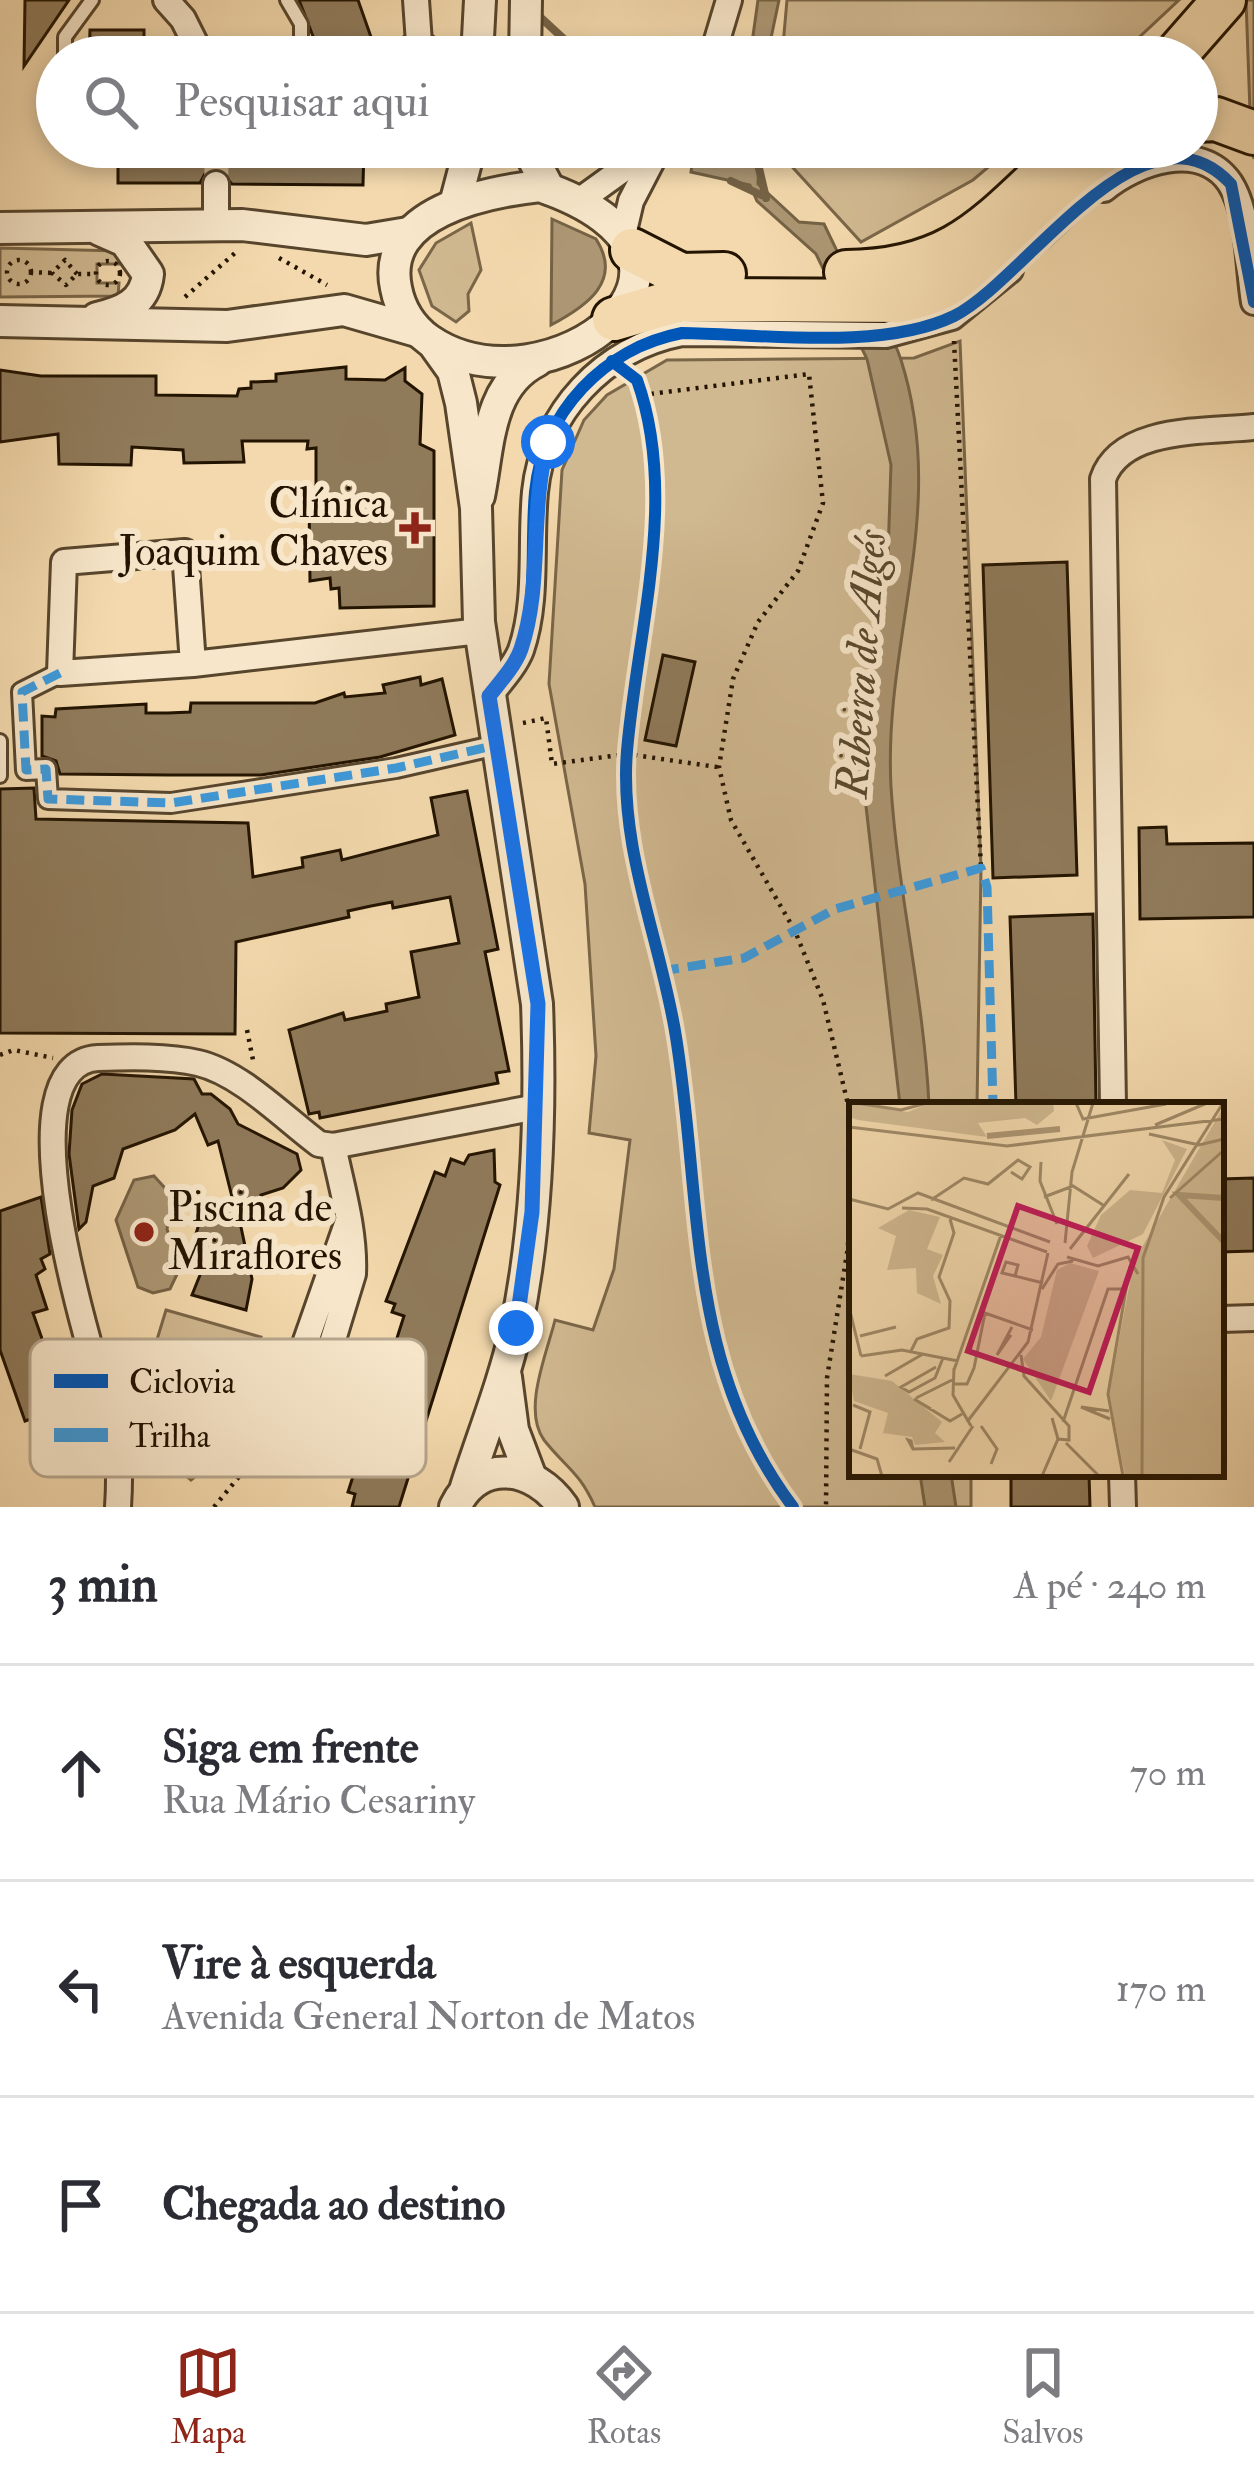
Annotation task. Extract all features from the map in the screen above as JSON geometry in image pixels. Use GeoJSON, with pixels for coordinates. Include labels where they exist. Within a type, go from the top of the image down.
{"type":"FeatureCollection","features":[{"type":"Feature","properties":{"kind":"highway"},"geometry":{"type":"LineString","coordinates":[[1192,36],[1224,0]]}},
{"type":"Feature","properties":{"kind":"highway"},"geometry":{"type":"LineString","coordinates":[[1218,120],[1254,133]]}},
{"type":"Feature","properties":{"kind":"highway"},"geometry":{"type":"LineString","coordinates":[[628,240],[681,275],[899,272],[956,248],[1048,168]]}},
{"type":"Feature","properties":{"kind":"highway"},"geometry":{"type":"LineString","coordinates":[[614,319],[679,300],[909,301],[934,296],[991,267],[1101,168]]}},
{"type":"Feature","properties":{"kind":"street"},"geometry":{"type":"LineString","coordinates":[[166,0],[192,36]]}},
{"type":"Feature","properties":{"kind":"street"},"geometry":{"type":"LineString","coordinates":[[416,0],[426,36]]}},
{"type":"Feature","properties":{"kind":"street"},"geometry":{"type":"LineString","coordinates":[[478,36],[480,0]]}},
{"type":"Feature","properties":{"kind":"street"},"geometry":{"type":"LineString","coordinates":[[525,36],[526,0]]}},
{"type":"Feature","properties":{"kind":"street"},"geometry":{"type":"LineString","coordinates":[[718,36],[729,0]]}},
{"type":"Feature","properties":{"kind":"street"},"geometry":{"type":"LineString","coordinates":[[454,204],[464,168]]}},
{"type":"Feature","properties":{"kind":"street"},"geometry":{"type":"LineString","coordinates":[[538,168],[549,189]]}},
{"type":"Feature","properties":{"kind":"street"},"geometry":{"type":"LineString","coordinates":[[579,201],[626,168]]}},
{"type":"Feature","properties":{"kind":"street"},"geometry":{"type":"LineString","coordinates":[[71,309],[169,326],[253,324],[344,310],[491,362],[541,359],[562,352],[614,319],[634,283],[628,240],[631,201],[646,168]]}},
{"type":"Feature","properties":{"kind":"street"},"geometry":{"type":"LineString","coordinates":[[489,696],[520,654],[530,612],[535,487],[560,412],[582,385],[654,338],[682,333],[886,334],[952,317],[1108,185],[1136,168]]}},
{"type":"Feature","properties":{"kind":"street"},"geometry":{"type":"LineString","coordinates":[[1209,168],[1231,184],[1240,210],[1254,302]]}},
{"type":"Feature","properties":{"kind":"street"},"geometry":{"type":"LineString","coordinates":[[216,184],[216,224]]}},
{"type":"Feature","properties":{"kind":"street"},"geometry":{"type":"LineString","coordinates":[[0,228],[216,224],[249,233],[345,239],[407,233],[454,204],[488,192],[549,189],[579,201],[628,240]]}},
{"type":"Feature","properties":{"kind":"street"},"geometry":{"type":"LineString","coordinates":[[9,309],[130,308],[141,297],[148,274],[125,241],[88,229]]}},
{"type":"Feature","properties":{"kind":"street"},"geometry":{"type":"LineString","coordinates":[[407,233],[392,273],[400,306],[459,389],[476,508],[480,631],[538,1004],[530,1238],[506,1367],[461,1497]]}},
{"type":"Feature","properties":{"kind":"street"},"geometry":{"type":"LineString","coordinates":[[476,508],[500,397],[510,380],[541,359]]}},
{"type":"Feature","properties":{"kind":"street"},"geometry":{"type":"LineString","coordinates":[[1113,1102],[1103,479],[1109,461],[1134,443],[1254,427]]}},
{"type":"Feature","properties":{"kind":"street"},"geometry":{"type":"LineString","coordinates":[[60,673],[64,562],[184,552],[193,664]]}},
{"type":"Feature","properties":{"kind":"street"},"geometry":{"type":"LineString","coordinates":[[480,631],[193,664],[60,673],[22,692],[26,770],[46,769],[48,800],[171,802],[396,768],[496,737]]}},
{"type":"Feature","properties":{"kind":"street"},"geometry":{"type":"LineString","coordinates":[[27,1132],[34,1097],[51,1075],[70,1062],[196,1062],[224,1073],[320,1144],[333,1147],[537,1108]]}},
{"type":"Feature","properties":{"kind":"street"},"geometry":{"type":"LineString","coordinates":[[333,1147],[353,1274],[333,1339]]}},
{"type":"Feature","properties":{"kind":"street"},"geometry":{"type":"LineString","coordinates":[[28,1174],[84,1339]]}},
{"type":"Feature","properties":{"kind":"street"},"geometry":{"type":"LineString","coordinates":[[1224,1319],[1254,1318]]}},
{"type":"Feature","properties":{"kind":"street"},"geometry":{"type":"LineString","coordinates":[[506,1367],[513,1430],[530,1475]]}},
{"type":"Feature","properties":{"kind":"street"},"geometry":{"type":"LineString","coordinates":[[461,1497],[502,1471],[530,1475],[547,1485],[562,1507]]}},
{"type":"Feature","properties":{"kind":"street"},"geometry":{"type":"LineString","coordinates":[[118,1507],[120,1477]]}},
{"type":"Feature","properties":{"kind":"street"},"geometry":{"type":"LineString","coordinates":[[1122,1477],[1123,1507]]}},
{"type":"Feature","properties":{"kind":"lane"},"geometry":{"type":"LineString","coordinates":[[66,36],[92,0]]}},
{"type":"Feature","properties":{"kind":"lane"},"geometry":{"type":"LineString","coordinates":[[287,0],[301,24],[302,36]]}},
{"type":"Feature","properties":{"kind":"lane"},"geometry":{"type":"LineString","coordinates":[[0,741],[0,776]]}},
{"type":"Feature","properties":{"kind":"path"},"geometry":{"type":"LineString","coordinates":[[169,326],[170,311],[249,233],[345,295],[344,310]]}},
{"type":"Feature","properties":{"kind":"path"},"geometry":{"type":"LineString","coordinates":[[52,273],[65,260],[77,274]]}},
{"type":"Feature","properties":{"kind":"path"},"geometry":{"type":"LineString","coordinates":[[8,262],[30,262],[30,272],[30,281],[7,281],[4,273],[8,262]]}},
{"type":"Feature","properties":{"kind":"path"},"geometry":{"type":"LineString","coordinates":[[97,264],[119,264],[119,283],[96,283],[96,274],[97,264]]}},
{"type":"Feature","properties":{"kind":"path"},"geometry":{"type":"LineString","coordinates":[[30,272],[52,273],[64,285],[71,309]]}},
{"type":"Feature","properties":{"kind":"path"},"geometry":{"type":"LineString","coordinates":[[64,285],[77,274],[96,274]]}},
{"type":"Feature","properties":{"kind":"path"},"geometry":{"type":"LineString","coordinates":[[9,309],[18,281]]}},
{"type":"Feature","properties":{"kind":"path"},"geometry":{"type":"LineString","coordinates":[[952,317],[981,868]]}},
{"type":"Feature","properties":{"kind":"path"},"geometry":{"type":"LineString","coordinates":[[642,395],[809,374],[823,503],[798,571],[758,622],[733,679],[719,767],[731,820],[795,931],[823,1000],[849,1113]]}},
{"type":"Feature","properties":{"kind":"path"},"geometry":{"type":"LineString","coordinates":[[496,737],[545,718],[552,764],[627,754],[719,767]]}},
{"type":"Feature","properties":{"kind":"path"},"geometry":{"type":"LineString","coordinates":[[0,1055],[14,1050],[70,1062]]}},
{"type":"Feature","properties":{"kind":"path"},"geometry":{"type":"LineString","coordinates":[[826,1507],[827,1378],[848,1247],[849,1182]]}},
{"type":"Feature","properties":{"kind":"path"},"geometry":{"type":"LineString","coordinates":[[214,1507],[239,1477]]}},
{"type":"Feature","properties":{"kind":"shaded area"},"geometry":{"type":"Polygon","coordinates":[[[758,0],[779,0],[771,36],[753,36],[758,0]]]}},
{"type":"Feature","properties":{"kind":"shaded area"},"geometry":{"type":"Polygon","coordinates":[[[787,0],[1179,0],[1140,36],[784,36],[787,0]]]}},
{"type":"Feature","properties":{"kind":"shaded area"},"geometry":{"type":"Polygon","coordinates":[[[1246,0],[1254,0],[1254,159],[1251,139],[1246,0]]]}},
{"type":"Feature","properties":{"kind":"shaded area"},"geometry":{"type":"Polygon","coordinates":[[[692,168],[759,168],[758,184],[799,222],[824,224],[901,360],[914,416],[919,469],[917,522],[891,732],[891,787],[929,1102],[900,1102],[862,771],[868,673],[888,555],[891,465],[867,359],[816,254],[757,201],[750,185],[691,172],[692,168]]]}},
{"type":"Feature","properties":{"kind":"shaded area"},"geometry":{"type":"Polygon","coordinates":[[[793,168],[987,168],[973,180],[861,242],[793,168]]]}},
{"type":"Feature","properties":{"kind":"shaded area"},"geometry":{"type":"Polygon","coordinates":[[[552,219],[596,239],[605,267],[603,280],[588,301],[551,325],[552,219]]]}},
{"type":"Feature","properties":{"kind":"shaded area"},"geometry":{"type":"Polygon","coordinates":[[[471,223],[481,270],[468,294],[469,311],[456,322],[432,306],[419,270],[436,243],[471,223]]]}},
{"type":"Feature","properties":{"kind":"shaded area"},"geometry":{"type":"Polygon","coordinates":[[[0,248],[119,251],[119,264],[97,264],[97,283],[119,283],[118,296],[0,297],[0,248]]]}},
{"type":"Feature","properties":{"kind":"shaded area"},"geometry":{"type":"Polygon","coordinates":[[[960,341],[981,868],[977,1102],[849,1102],[849,1477],[971,1477],[971,1507],[595,1507],[578,1477],[544,1440],[535,1413],[538,1381],[555,1320],[593,1330],[614,1269],[630,1140],[589,1133],[596,1056],[585,884],[549,684],[562,470],[584,420],[607,395],[667,360],[914,358],[960,341]]]}},
{"type":"Feature","properties":{"kind":"shaded area","name":"Piscina de Miraflores"},"geometry":{"type":"Polygon","coordinates":[[[154,1176],[174,1198],[167,1229],[179,1270],[170,1289],[153,1293],[138,1287],[116,1220],[134,1180],[154,1176]]]}},
{"type":"Feature","properties":{"kind":"shaded area"},"geometry":{"type":"Polygon","coordinates":[[[166,1310],[261,1337],[260,1339],[157,1339],[166,1310]]]}},
{"type":"Feature","properties":{"kind":"shaded area"},"geometry":{"type":"Polygon","coordinates":[[[920,1477],[951,1477],[956,1507],[925,1507],[920,1477]]]}},
{"type":"Feature","properties":{"kind":"building"},"geometry":{"type":"Polygon","coordinates":[[[25,0],[69,0],[44,36],[36,36],[36,48],[24,66],[25,0]]]}},
{"type":"Feature","properties":{"kind":"building"},"geometry":{"type":"Polygon","coordinates":[[[299,0],[358,0],[371,36],[313,36],[299,0]]]}},
{"type":"Feature","properties":{"kind":"building"},"geometry":{"type":"Polygon","coordinates":[[[90,30],[144,30],[144,36],[90,36],[90,30]]]}},
{"type":"Feature","properties":{"kind":"building"},"geometry":{"type":"Polygon","coordinates":[[[118,168],[217,168],[207,170],[200,183],[118,183],[118,168]]]}},
{"type":"Feature","properties":{"kind":"building"},"geometry":{"type":"Polygon","coordinates":[[[217,168],[363,168],[363,185],[232,184],[217,168]]]}},
{"type":"Feature","properties":{"kind":"building"},"geometry":{"type":"Polygon","coordinates":[[[346,367],[346,379],[385,380],[405,368],[405,381],[422,394],[420,444],[434,451],[434,606],[340,608],[339,588],[331,589],[330,578],[310,581],[309,498],[316,500],[316,448],[307,449],[308,441],[242,441],[244,462],[184,463],[183,450],[132,447],[131,465],[59,464],[58,434],[0,442],[0,370],[41,376],[156,376],[156,395],[237,396],[239,389],[251,388],[251,382],[276,381],[276,374],[346,367]]]}},
{"type":"Feature","properties":{"kind":"building"},"geometry":{"type":"Polygon","coordinates":[[[1067,562],[1077,875],[993,878],[983,565],[1067,562]]]}},
{"type":"Feature","properties":{"kind":"building"},"geometry":{"type":"Polygon","coordinates":[[[663,655],[695,662],[676,746],[645,740],[663,655]]]}},
{"type":"Feature","properties":{"kind":"building"},"geometry":{"type":"Polygon","coordinates":[[[420,677],[421,685],[442,679],[455,735],[380,757],[261,775],[168,775],[60,774],[56,761],[42,756],[42,716],[55,717],[56,709],[146,704],[146,713],[168,713],[190,712],[191,703],[315,703],[344,693],[345,697],[385,693],[383,685],[420,677]]]}},
{"type":"Feature","properties":{"kind":"building"},"geometry":{"type":"Polygon","coordinates":[[[34,788],[36,819],[248,823],[253,877],[303,867],[302,858],[340,850],[342,860],[438,835],[431,798],[467,791],[498,949],[485,952],[509,1071],[496,1073],[498,1083],[320,1118],[319,1112],[309,1114],[289,1030],[343,1013],[345,1020],[387,1011],[386,1004],[419,997],[411,952],[459,943],[450,897],[393,908],[392,902],[371,906],[348,911],[349,917],[236,942],[235,1034],[0,1033],[0,789],[34,788]]]}},
{"type":"Feature","properties":{"kind":"building"},"geometry":{"type":"Polygon","coordinates":[[[1166,827],[1167,844],[1254,843],[1254,917],[1140,919],[1139,828],[1166,827]]]}},
{"type":"Feature","properties":{"kind":"building"},"geometry":{"type":"Polygon","coordinates":[[[1093,914],[1096,1102],[1016,1102],[1010,917],[1093,914]]]}},
{"type":"Feature","properties":{"kind":"building"},"geometry":{"type":"Polygon","coordinates":[[[102,1074],[194,1079],[202,1094],[211,1094],[230,1109],[238,1124],[297,1154],[301,1170],[283,1188],[261,1195],[264,1207],[238,1213],[252,1279],[246,1310],[192,1295],[200,1275],[193,1244],[201,1217],[234,1205],[218,1141],[208,1145],[195,1114],[175,1130],[123,1149],[114,1178],[93,1186],[86,1222],[79,1229],[69,1154],[72,1110],[82,1084],[102,1074]]]}},
{"type":"Feature","properties":{"kind":"building"},"geometry":{"type":"Polygon","coordinates":[[[494,1150],[495,1182],[500,1185],[426,1421],[426,1339],[397,1339],[404,1316],[392,1312],[395,1304],[386,1301],[435,1172],[445,1176],[451,1159],[464,1164],[469,1155],[494,1150]]]}},
{"type":"Feature","properties":{"kind":"building"},"geometry":{"type":"Polygon","coordinates":[[[1254,1178],[1254,1251],[1224,1252],[1224,1179],[1254,1178]]]}},
{"type":"Feature","properties":{"kind":"building"},"geometry":{"type":"Polygon","coordinates":[[[41,1197],[50,1254],[41,1259],[45,1269],[36,1275],[47,1309],[33,1313],[42,1339],[30,1339],[30,1419],[25,1421],[0,1350],[0,1211],[41,1197]]]}},
{"type":"Feature","properties":{"kind":"building"},"geometry":{"type":"Polygon","coordinates":[[[353,1477],[408,1477],[399,1507],[352,1507],[355,1494],[348,1492],[353,1477]]]}},
{"type":"Feature","properties":{"kind":"building"},"geometry":{"type":"Polygon","coordinates":[[[1011,1477],[1089,1477],[1090,1507],[1011,1507],[1011,1477]]]}},
{"type":"Feature","properties":{"kind":"waterway"},"geometry":{"type":"LineString","coordinates":[[539,16],[561,36]]}},
{"type":"Feature","properties":{"kind":"waterway","name":"Ribeira de Algés"},"geometry":{"type":"LineString","coordinates":[[759,168],[766,198]]}},
{"type":"Feature","properties":{"kind":"waterway"},"geometry":{"type":"LineString","coordinates":[[731,181],[761,195]]}},
{"type":"Feature","properties":{"kind":"tunnel"},"geometry":{"type":"LineString","coordinates":[[216,168],[216,184]]}},
{"type":"Feature","properties":{"kind":"marked path"},"geometry":{"type":"LineString","coordinates":[[60,673],[22,692],[26,770],[46,769],[48,799],[171,803],[396,768],[497,745]]}},
{"type":"Feature","properties":{"kind":"marked path"},"geometry":{"type":"LineString","coordinates":[[661,971],[744,958],[835,909],[981,868],[987,887],[993,1102]]}},
{"type":"Feature","properties":{"kind":"cycle path"},"geometry":{"type":"LineString","coordinates":[[489,696],[515,662],[526,631],[540,463],[564,410],[603,369],[627,353],[682,333],[821,338],[925,327],[954,316],[983,296],[1087,201],[1141,168]]}},
{"type":"Feature","properties":{"kind":"cycle path"},"geometry":{"type":"LineString","coordinates":[[1207,168],[1231,184],[1254,302]]}},
{"type":"Feature","properties":{"kind":"cycle path"},"geometry":{"type":"LineString","coordinates":[[612,361],[637,380],[655,471],[652,565],[627,751],[629,824],[676,1037],[696,1221],[716,1339],[733,1397],[758,1453],[793,1507]]}},
{"type":"Feature","properties":{"kind":"place","name":"Clínica Joaquim Chaves"},"geometry":{"type":"Point","coordinates":[415,528]}},
{"type":"Feature","properties":{"kind":"place","name":"Piscina de Miraflores"},"geometry":{"type":"Point","coordinates":[144,1232]}},
{"type":"Feature","properties":{"kind":"route"},"geometry":{"type":"LineString","coordinates":[[516,1328],[532,1212],[538,1004],[489,696],[520,654],[530,612],[535,487],[548,442]]}}]}
